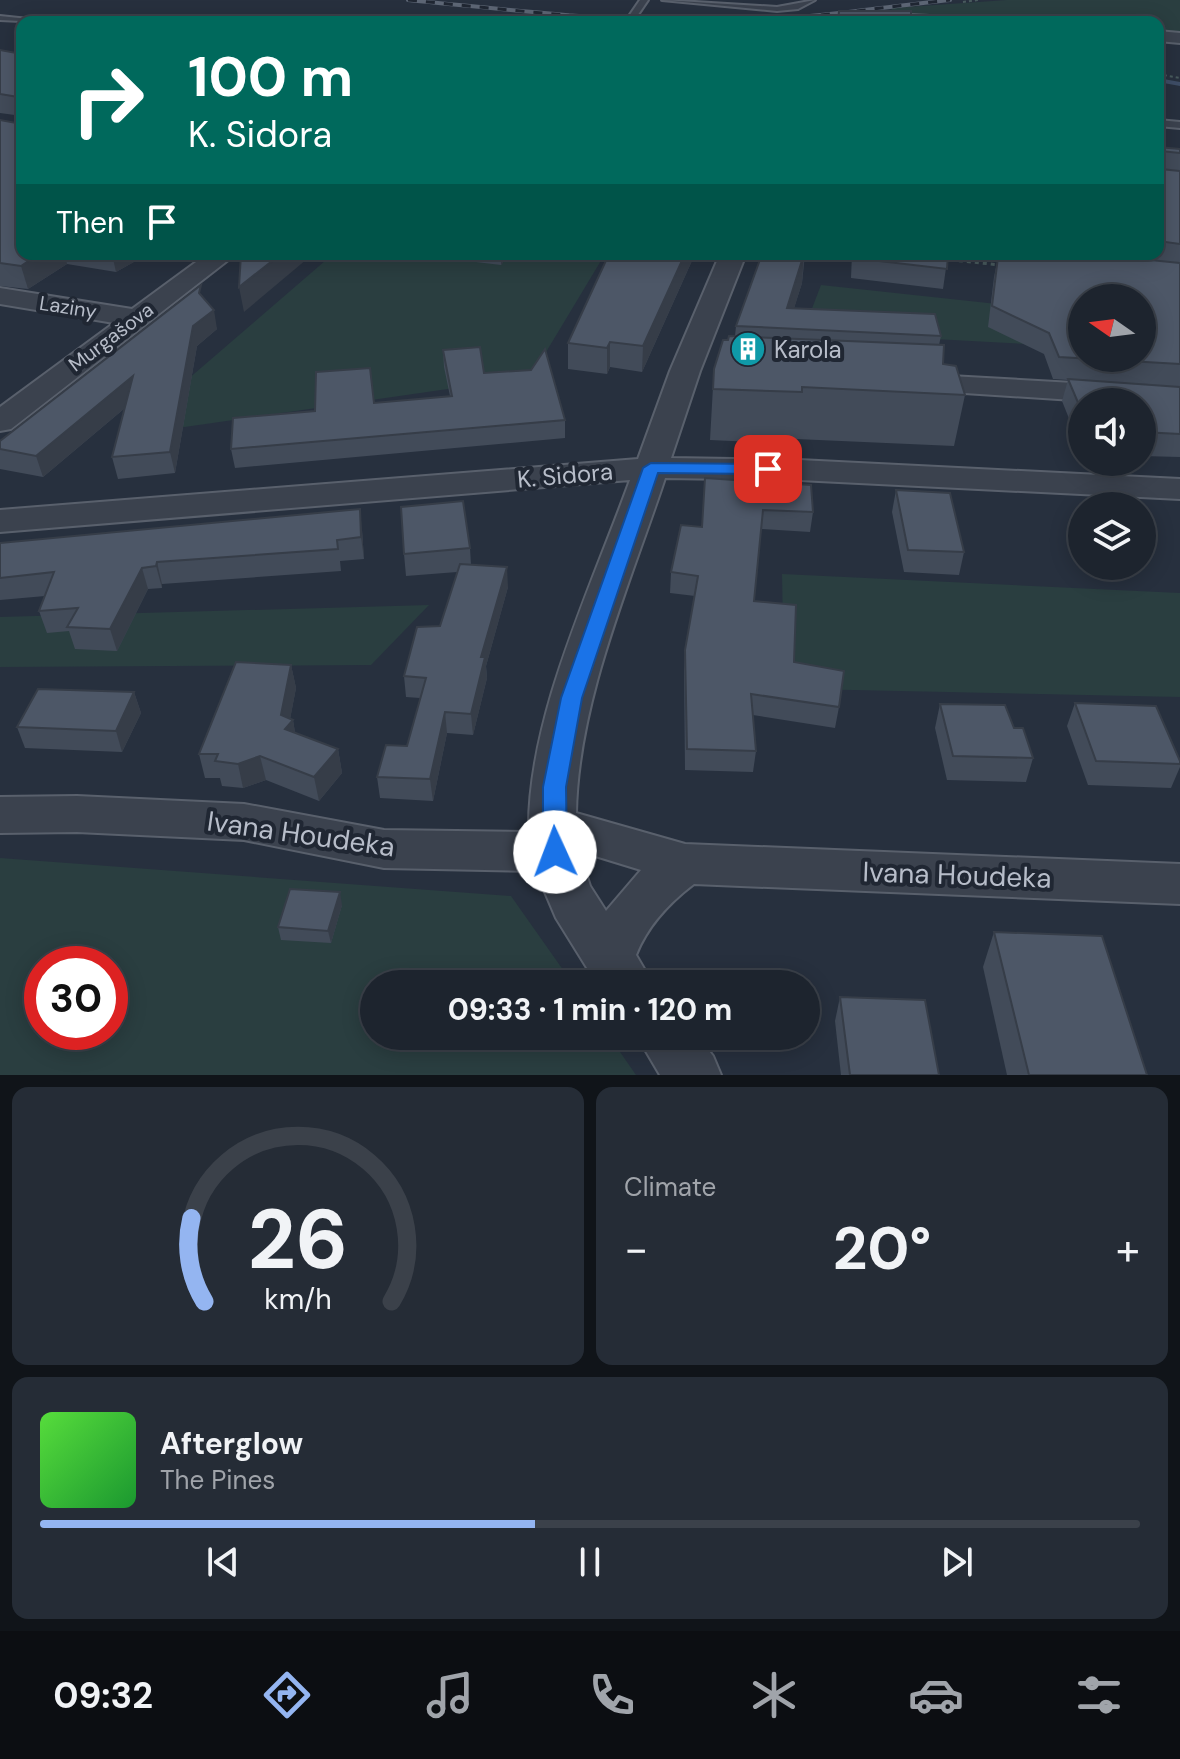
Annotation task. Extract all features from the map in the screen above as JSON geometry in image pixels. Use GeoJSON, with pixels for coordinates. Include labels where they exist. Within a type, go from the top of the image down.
{"type":"FeatureCollection","features":[{"type":"Feature","properties":{"kind":"street","name":"Murgašova"},"geometry":{"type":"LineString","coordinates":[[0,422],[215,260]]}},
{"type":"Feature","properties":{"kind":"street"},"geometry":{"type":"LineString","coordinates":[[617,970],[583,920],[554,838],[555,787],[572,698],[685,371],[731,260]]}},
{"type":"Feature","properties":{"kind":"street","name":"Laziny"},"geometry":{"type":"LineString","coordinates":[[0,296],[136,318]]}},
{"type":"Feature","properties":{"kind":"street"},"geometry":{"type":"LineString","coordinates":[[685,371],[717,373]]}},
{"type":"Feature","properties":{"kind":"street"},"geometry":{"type":"LineString","coordinates":[[891,382],[1180,398]]}},
{"type":"Feature","properties":{"kind":"street","name":"K. Sidora"},"geometry":{"type":"LineString","coordinates":[[0,521],[267,502],[651,468],[799,470],[1180,489]]}},
{"type":"Feature","properties":{"kind":"street","name":"Ivana Houdeka"},"geometry":{"type":"LineString","coordinates":[[0,815],[77,814],[244,822],[384,849],[554,838],[685,864],[1180,884]]}},
{"type":"Feature","properties":{"kind":"street"},"geometry":{"type":"LineString","coordinates":[[618,970],[622,924],[651,888],[685,864]]}},
{"type":"Feature","properties":{"kind":"street"},"geometry":{"type":"LineString","coordinates":[[674,1050],[693,1075]]}},
{"type":"Feature","properties":{"kind":"lane"},"geometry":{"type":"LineString","coordinates":[[666,0],[777,9],[795,7],[811,0]]}},
{"type":"Feature","properties":{"kind":"path"},"geometry":{"type":"LineString","coordinates":[[951,260],[1005,266]]}},
{"type":"Feature","properties":{"kind":"green space"},"geometry":{"type":"Polygon","coordinates":[[[1007,0],[1180,0],[1180,32],[1164,31],[1164,16],[911,16],[890,15],[892,8],[1007,0]]]}},
{"type":"Feature","properties":{"kind":"green space"},"geometry":{"type":"Polygon","coordinates":[[[326,260],[601,260],[531,377],[122,436],[326,260]]]}},
{"type":"Feature","properties":{"kind":"green space"},"geometry":{"type":"Polygon","coordinates":[[[821,285],[1068,311],[1068,346],[803,332],[821,285]]]}},
{"type":"Feature","properties":{"kind":"green space"},"geometry":{"type":"Polygon","coordinates":[[[782,574],[1180,593],[1180,697],[805,689],[784,675],[782,574]]]}},
{"type":"Feature","properties":{"kind":"green space"},"geometry":{"type":"Polygon","coordinates":[[[429,605],[371,665],[0,667],[0,617],[429,605]]]}},
{"type":"Feature","properties":{"kind":"green space"},"geometry":{"type":"Polygon","coordinates":[[[0,858],[511,896],[563,970],[360,970],[360,1050],[619,1050],[636,1075],[0,1075],[0,858]]]}},
{"type":"Feature","properties":{"kind":"building"},"geometry":{"type":"Polygon","coordinates":[[[839,11],[911,11],[911,16],[839,16],[839,11]]]}},
{"type":"Feature","properties":{"kind":"building"},"geometry":{"type":"Polygon","coordinates":[[[0,50],[16,53],[16,97],[0,94],[0,50]]]}},
{"type":"Feature","properties":{"kind":"building"},"geometry":{"type":"Polygon","coordinates":[[[0,120],[16,123],[16,260],[30,260],[21,266],[0,263],[0,120]]]}},
{"type":"Feature","properties":{"kind":"building"},"geometry":{"type":"Polygon","coordinates":[[[1164,148],[1180,149],[1180,153],[1164,151],[1164,148]]]}},
{"type":"Feature","properties":{"kind":"building"},"geometry":{"type":"Polygon","coordinates":[[[1164,169],[1180,171],[1180,244],[1164,242],[1164,169]]]}},
{"type":"Feature","properties":{"kind":"building"},"geometry":{"type":"Polygon","coordinates":[[[241,260],[273,260],[239,287],[241,260]]]}},
{"type":"Feature","properties":{"kind":"building"},"geometry":{"type":"Polygon","coordinates":[[[606,260],[682,260],[643,346],[610,342],[607,348],[568,343],[606,260]]]}},
{"type":"Feature","properties":{"kind":"building"},"geometry":{"type":"Polygon","coordinates":[[[760,260],[802,260],[787,308],[935,314],[941,336],[736,326],[760,260]]]}},
{"type":"Feature","properties":{"kind":"building"},"geometry":{"type":"Polygon","coordinates":[[[871,260],[948,260],[947,269],[871,260]]]}},
{"type":"Feature","properties":{"kind":"building"},"geometry":{"type":"Polygon","coordinates":[[[998,260],[1150,260],[1180,263],[1180,364],[1156,363],[1156,284],[1068,284],[1068,358],[1059,357],[1049,333],[992,306],[998,260]]]}},
{"type":"Feature","properties":{"kind":"building"},"geometry":{"type":"Polygon","coordinates":[[[201,285],[199,293],[214,310],[193,326],[170,452],[112,457],[133,376],[36,456],[0,449],[0,441],[201,285]]]}},
{"type":"Feature","properties":{"kind":"building"},"geometry":{"type":"Polygon","coordinates":[[[729,336],[944,345],[943,364],[956,366],[965,395],[802,387],[802,392],[713,389],[714,369],[723,340],[728,340],[729,336]]]}},
{"type":"Feature","properties":{"kind":"building"},"geometry":{"type":"Polygon","coordinates":[[[480,347],[484,373],[531,370],[545,349],[565,420],[231,449],[233,418],[315,411],[316,372],[370,368],[374,403],[452,396],[443,350],[480,347]]]}},
{"type":"Feature","properties":{"kind":"building"},"geometry":{"type":"Polygon","coordinates":[[[1068,379],[1180,387],[1180,434],[1156,433],[1156,388],[1072,388],[1068,379]]]}},
{"type":"Feature","properties":{"kind":"building"},"geometry":{"type":"Polygon","coordinates":[[[705,478],[811,485],[813,512],[763,510],[754,601],[796,605],[794,662],[844,671],[839,707],[751,694],[756,751],[687,749],[685,650],[698,576],[671,572],[681,525],[702,527],[705,478]]]}},
{"type":"Feature","properties":{"kind":"building"},"geometry":{"type":"Polygon","coordinates":[[[896,490],[950,493],[964,552],[908,550],[896,490]]]}},
{"type":"Feature","properties":{"kind":"building"},"geometry":{"type":"Polygon","coordinates":[[[463,501],[470,548],[404,554],[401,507],[463,501]]]}},
{"type":"Feature","properties":{"kind":"building"},"geometry":{"type":"Polygon","coordinates":[[[360,509],[361,537],[337,540],[338,549],[157,562],[156,566],[142,568],[110,629],[67,627],[78,608],[39,611],[54,572],[0,578],[0,543],[360,509]]]}},
{"type":"Feature","properties":{"kind":"building"},"geometry":{"type":"Polygon","coordinates":[[[460,564],[507,567],[481,657],[485,657],[471,714],[445,712],[430,779],[377,777],[386,745],[407,746],[426,678],[404,676],[417,627],[440,626],[460,564]]]}},
{"type":"Feature","properties":{"kind":"building"},"geometry":{"type":"Polygon","coordinates":[[[236,662],[291,665],[281,715],[293,720],[285,729],[338,749],[314,777],[260,756],[238,764],[215,761],[218,754],[199,754],[236,662]]]}},
{"type":"Feature","properties":{"kind":"building"},"geometry":{"type":"Polygon","coordinates":[[[38,689],[134,692],[116,731],[17,727],[38,689]]]}},
{"type":"Feature","properties":{"kind":"building"},"geometry":{"type":"Polygon","coordinates":[[[1075,703],[1156,706],[1180,764],[1096,761],[1075,703]]]}},
{"type":"Feature","properties":{"kind":"building"},"geometry":{"type":"Polygon","coordinates":[[[940,704],[1005,705],[1014,728],[1023,728],[1033,758],[953,756],[940,704]]]}},
{"type":"Feature","properties":{"kind":"building"},"geometry":{"type":"Polygon","coordinates":[[[290,889],[340,892],[328,931],[278,927],[290,889]]]}},
{"type":"Feature","properties":{"kind":"building"},"geometry":{"type":"Polygon","coordinates":[[[994,932],[1102,936],[1147,1075],[1029,1075],[994,932]]]}},
{"type":"Feature","properties":{"kind":"building"},"geometry":{"type":"Polygon","coordinates":[[[840,997],[925,1000],[939,1075],[850,1075],[840,997]]]}},
{"type":"Feature","properties":{"kind":"waterway"},"geometry":{"type":"LineString","coordinates":[[1164,81],[1180,84]]}},
{"type":"Feature","properties":{"kind":"railway"},"geometry":{"type":"LineString","coordinates":[[408,0],[582,16]]}},
{"type":"Feature","properties":{"kind":"railway"},"geometry":{"type":"LineString","coordinates":[[804,16],[950,0]]}},
{"type":"Feature","properties":{"kind":"place","name":"Karola"},"geometry":{"type":"Point","coordinates":[748,349]}},
{"type":"Feature","properties":{"kind":"route"},"geometry":{"type":"LineString","coordinates":[[555,852],[555,787],[572,698],[651,468],[768,469]]}}]}
